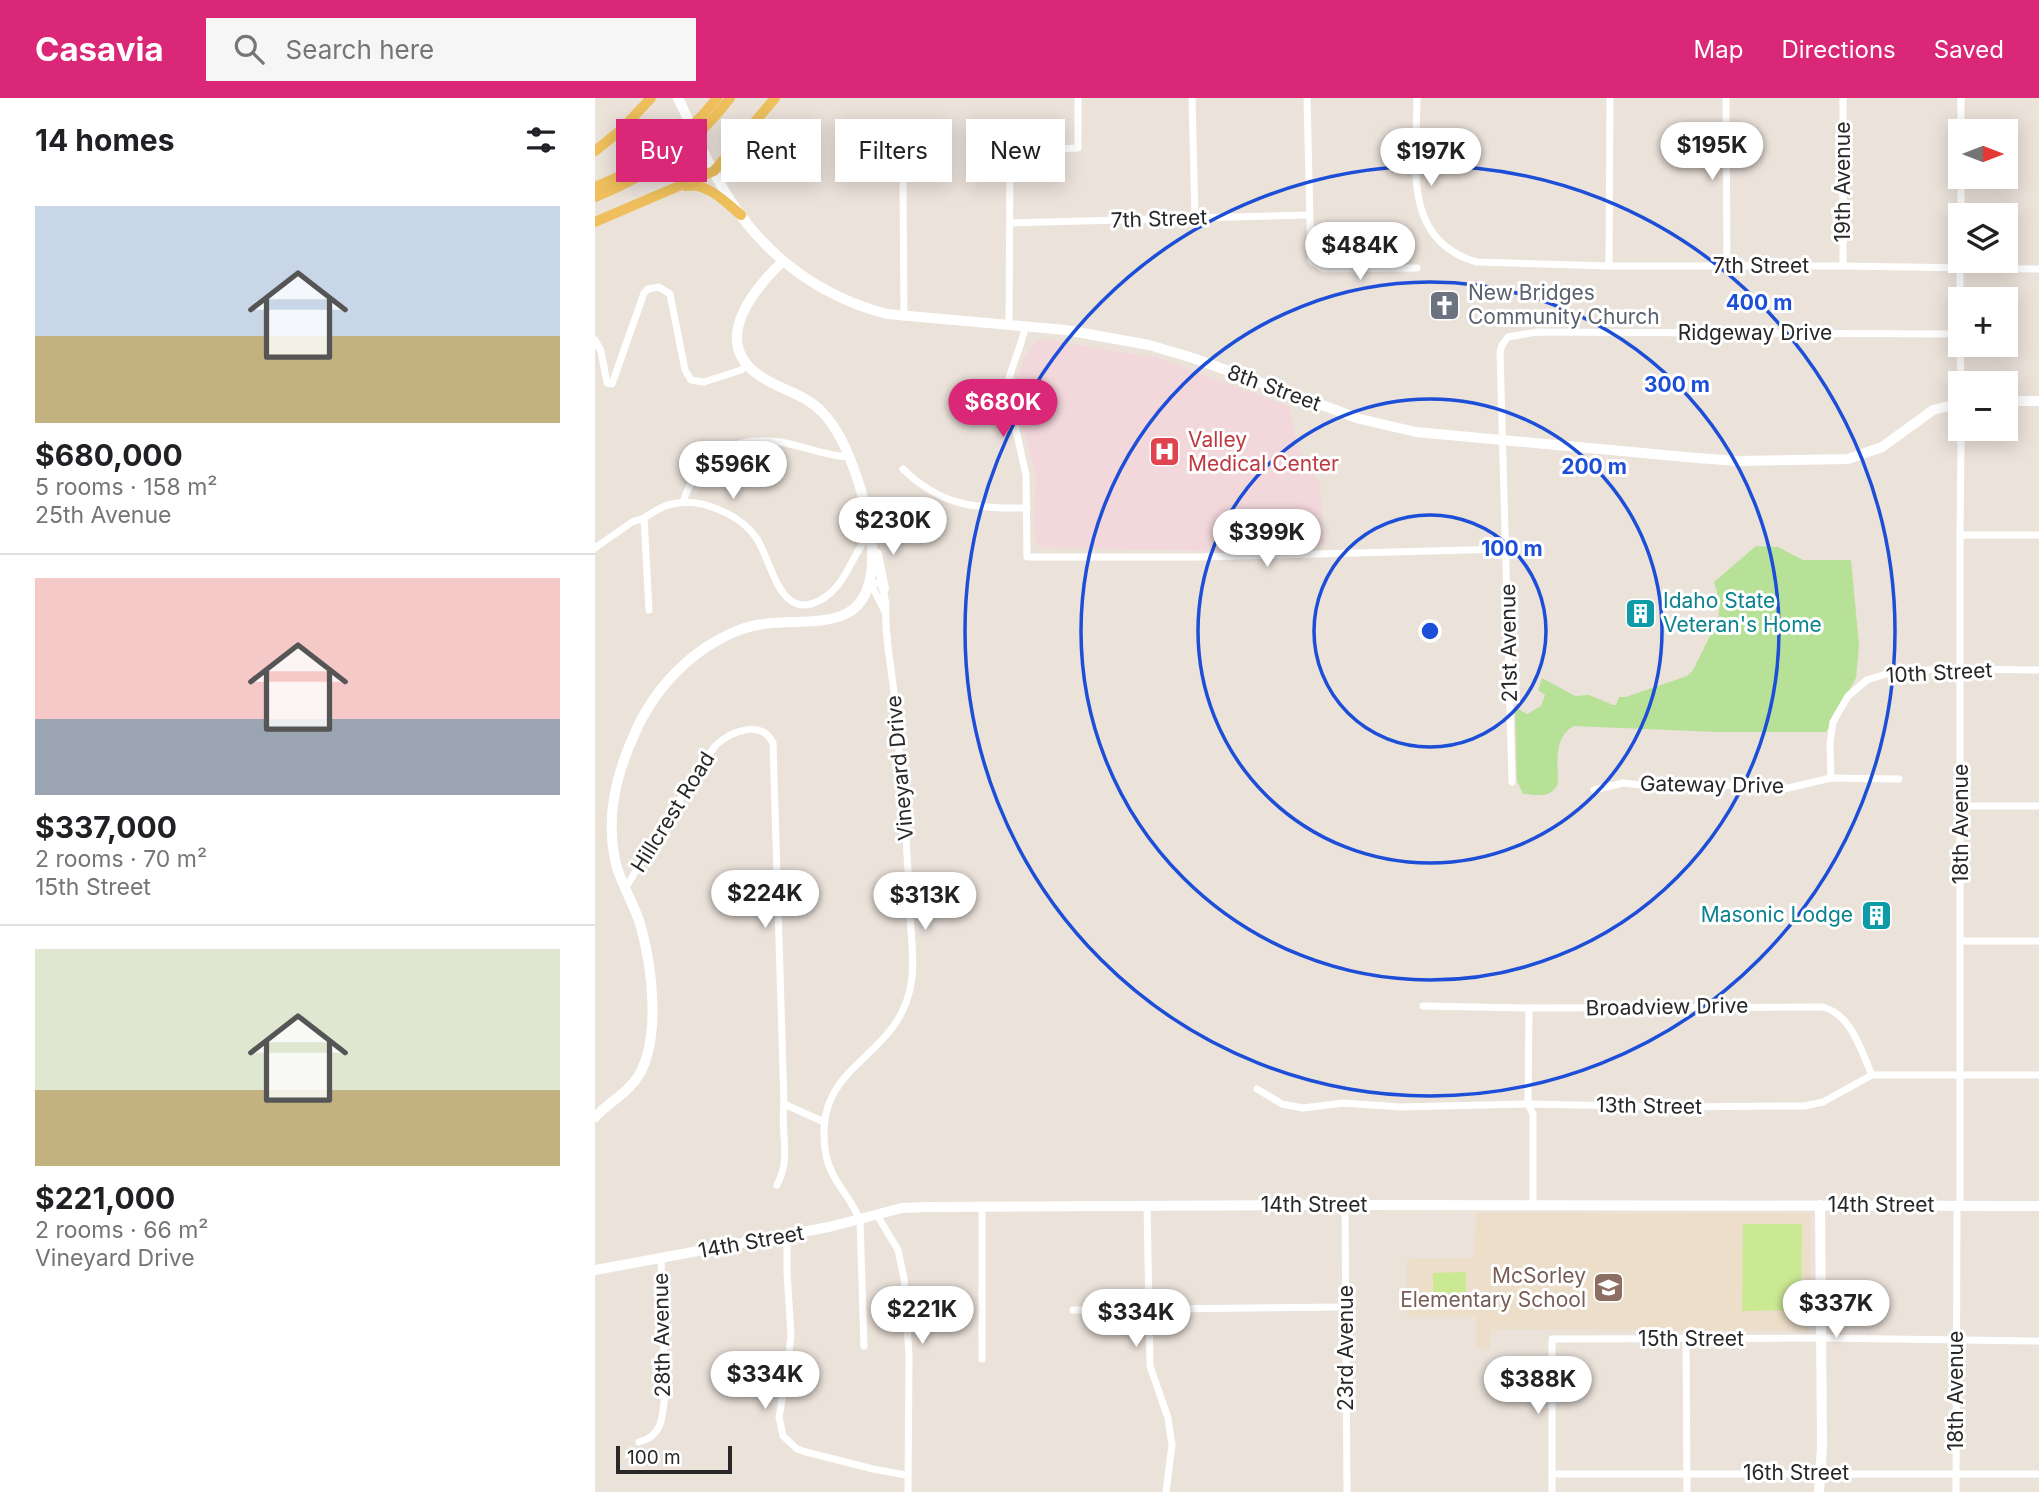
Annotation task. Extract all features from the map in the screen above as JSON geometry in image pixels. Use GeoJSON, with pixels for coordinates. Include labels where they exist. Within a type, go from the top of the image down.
{"type":"FeatureCollection","features":[{"type":"Feature","properties":{"kind":"main road"},"geometry":{"type":"LineString","coordinates":[[595,151],[621,131],[651,98]]}},
{"type":"Feature","properties":{"kind":"main road"},"geometry":{"type":"LineString","coordinates":[[595,187],[654,157],[684,133],[717,98]]}},
{"type":"Feature","properties":{"kind":"main road"},"geometry":{"type":"LineString","coordinates":[[595,197],[660,165],[703,130],[730,98]]}},
{"type":"Feature","properties":{"kind":"main road"},"geometry":{"type":"LineString","coordinates":[[595,222],[714,171],[775,98]]}},
{"type":"Feature","properties":{"kind":"main road"},"geometry":{"type":"LineString","coordinates":[[679,187],[692,185],[706,188],[741,215]]}},
{"type":"Feature","properties":{"kind":"street","name":"8th Street"},"geometry":{"type":"LineString","coordinates":[[678,98],[714,171],[741,215],[783,261],[806,279],[848,301],[904,317],[943,317],[1091,334],[1164,349],[1317,405],[1389,427],[1437,435],[1697,458],[1837,460],[1871,452],[1890,442],[1927,413],[1948,407]]}},
{"type":"Feature","properties":{"kind":"street"},"geometry":{"type":"LineString","coordinates":[[1009,324],[1010,162],[1014,153],[1078,148],[1078,98]]}},
{"type":"Feature","properties":{"kind":"street"},"geometry":{"type":"LineString","coordinates":[[1192,98],[1195,219]]}},
{"type":"Feature","properties":{"kind":"street"},"geometry":{"type":"LineString","coordinates":[[1307,98],[1309,257],[1313,264],[1324,269],[1417,268]]}},
{"type":"Feature","properties":{"kind":"street","name":"7th Street"},"geometry":{"type":"LineString","coordinates":[[1417,98],[1417,197],[1422,216],[1435,237],[1468,260],[1484,264],[1609,266],[1948,265]]}},
{"type":"Feature","properties":{"kind":"street"},"geometry":{"type":"LineString","coordinates":[[1609,266],[1610,98]]}},
{"type":"Feature","properties":{"kind":"street"},"geometry":{"type":"LineString","coordinates":[[1726,98],[1727,265]]}},
{"type":"Feature","properties":{"kind":"street","name":"19th Avenue"},"geometry":{"type":"LineString","coordinates":[[1843,98],[1843,266]]}},
{"type":"Feature","properties":{"kind":"street"},"geometry":{"type":"LineString","coordinates":[[1961,98],[1961,119]]}},
{"type":"Feature","properties":{"kind":"street"},"geometry":{"type":"LineString","coordinates":[[903,184],[904,317]]}},
{"type":"Feature","properties":{"kind":"street","name":"7th Street"},"geometry":{"type":"LineString","coordinates":[[1010,223],[1308,215]]}},
{"type":"Feature","properties":{"kind":"street"},"geometry":{"type":"LineString","coordinates":[[783,261],[752,295],[741,313],[739,348],[745,366],[773,384],[813,403],[833,424],[849,457],[884,589]]}},
{"type":"Feature","properties":{"kind":"street","name":"7th Street"},"geometry":{"type":"LineString","coordinates":[[2018,268],[2039,269]]}},
{"type":"Feature","properties":{"kind":"street"},"geometry":{"type":"LineString","coordinates":[[595,340],[601,351],[607,383],[613,384],[644,293],[647,289],[659,287],[670,295],[685,370],[691,380],[704,382],[741,370],[745,366]]}},
{"type":"Feature","properties":{"kind":"street"},"geometry":{"type":"LineString","coordinates":[[1024,326],[1019,350],[1008,377],[1007,390],[1026,475],[1027,557],[1506,550]]}},
{"type":"Feature","properties":{"kind":"street","name":"Ridgeway Drive"},"geometry":{"type":"LineString","coordinates":[[1508,337],[1537,332],[1948,334]]}},
{"type":"Feature","properties":{"kind":"street","name":"21st Avenue"},"geometry":{"type":"LineString","coordinates":[[1508,337],[1500,352],[1512,782]]}},
{"type":"Feature","properties":{"kind":"street"},"geometry":{"type":"LineString","coordinates":[[2018,401],[2039,401]]}},
{"type":"Feature","properties":{"kind":"street"},"geometry":{"type":"LineString","coordinates":[[683,502],[708,459],[734,445],[767,441],[829,456],[849,457]]}},
{"type":"Feature","properties":{"kind":"street","name":"18th Avenue"},"geometry":{"type":"LineString","coordinates":[[1957,1492],[1961,443]]}},
{"type":"Feature","properties":{"kind":"street"},"geometry":{"type":"LineString","coordinates":[[903,470],[921,487],[951,501],[970,505],[1027,508]]}},
{"type":"Feature","properties":{"kind":"street"},"geometry":{"type":"LineString","coordinates":[[595,548],[632,522],[663,507],[683,502],[719,510],[738,521],[755,536],[782,592],[798,605],[815,602],[834,589],[871,533]]}},
{"type":"Feature","properties":{"kind":"street"},"geometry":{"type":"LineString","coordinates":[[644,518],[649,610]]}},
{"type":"Feature","properties":{"kind":"street"},"geometry":{"type":"LineString","coordinates":[[595,1117],[630,1087],[639,1075],[649,1044],[652,1007],[647,958],[641,925],[615,859],[612,832],[613,795],[634,734],[656,693],[691,659],[722,637],[745,628],[775,622],[817,622],[840,618],[855,609],[868,584],[872,566],[871,533]]}},
{"type":"Feature","properties":{"kind":"street"},"geometry":{"type":"LineString","coordinates":[[1960,535],[2039,536]]}},
{"type":"Feature","properties":{"kind":"street"},"geometry":{"type":"LineString","coordinates":[[868,584],[880,583],[884,589]]}},
{"type":"Feature","properties":{"kind":"street","name":"Vineyard Drive"},"geometry":{"type":"LineString","coordinates":[[868,584],[885,612]]}},
{"type":"Feature","properties":{"kind":"street","name":"Vineyard Drive"},"geometry":{"type":"LineString","coordinates":[[860,1221],[830,1169],[826,1157],[824,1122],[835,1087],[889,1034],[905,1005],[912,982],[909,869],[884,589]]}},
{"type":"Feature","properties":{"kind":"street","name":"10th Street"},"geometry":{"type":"LineString","coordinates":[[1831,778],[1831,729],[1841,706],[1857,687],[1878,675],[1896,671],[1960,668],[2039,670]]}},
{"type":"Feature","properties":{"kind":"street","name":"Hillcrest Road"},"geometry":{"type":"LineString","coordinates":[[625,889],[715,746],[744,730],[762,730],[769,734],[773,744],[784,1104]]}},
{"type":"Feature","properties":{"kind":"street","name":"Gateway Drive"},"geometry":{"type":"LineString","coordinates":[[1594,790],[1623,783],[1673,789],[1733,785],[1784,789],[1831,778],[1899,779]]}},
{"type":"Feature","properties":{"kind":"street"},"geometry":{"type":"LineString","coordinates":[[1961,806],[2039,806]]}},
{"type":"Feature","properties":{"kind":"street"},"geometry":{"type":"LineString","coordinates":[[1961,941],[2039,941]]}},
{"type":"Feature","properties":{"kind":"street","name":"Broadview Drive"},"geometry":{"type":"LineString","coordinates":[[1423,1006],[1528,1009],[1823,1007],[1836,1012],[1846,1022],[1873,1075]]}},
{"type":"Feature","properties":{"kind":"street"},"geometry":{"type":"LineString","coordinates":[[1528,1009],[1528,1104],[1533,1114],[1533,1205]]}},
{"type":"Feature","properties":{"kind":"street"},"geometry":{"type":"LineString","coordinates":[[1873,1075],[2039,1075]]}},
{"type":"Feature","properties":{"kind":"street","name":"13th Street"},"geometry":{"type":"LineString","coordinates":[[1257,1089],[1282,1104],[1303,1108],[1343,1103],[1400,1107],[1528,1104],[1804,1106],[1833,1098],[1873,1075]]}},
{"type":"Feature","properties":{"kind":"street"},"geometry":{"type":"LineString","coordinates":[[777,1185],[786,1165],[782,1125],[784,1104],[824,1122]]}},
{"type":"Feature","properties":{"kind":"street"},"geometry":{"type":"LineString","coordinates":[[1147,1205],[1150,1366],[1168,1418],[1172,1445],[1166,1492]]}},
{"type":"Feature","properties":{"kind":"street","name":"14th Street"},"geometry":{"type":"LineString","coordinates":[[595,1270],[787,1236],[860,1221],[902,1208],[1147,1205],[2039,1206]]}},
{"type":"Feature","properties":{"kind":"street","name":"23rd Avenue"},"geometry":{"type":"LineString","coordinates":[[1345,1205],[1347,1492]]}},
{"type":"Feature","properties":{"kind":"street"},"geometry":{"type":"LineString","coordinates":[[1819,1492],[1822,1448],[1820,1205]]}},
{"type":"Feature","properties":{"kind":"street"},"geometry":{"type":"LineString","coordinates":[[982,1206],[982,1359]]}},
{"type":"Feature","properties":{"kind":"street"},"geometry":{"type":"LineString","coordinates":[[877,1215],[898,1250],[904,1278],[909,1355],[908,1492]]}},
{"type":"Feature","properties":{"kind":"street"},"geometry":{"type":"LineString","coordinates":[[860,1221],[864,1346]]}},
{"type":"Feature","properties":{"kind":"street"},"geometry":{"type":"LineString","coordinates":[[787,1236],[786,1272],[791,1335],[779,1410],[783,1436],[792,1445],[806,1452],[907,1475]]}},
{"type":"Feature","properties":{"kind":"street","name":"28th Avenue"},"geometry":{"type":"LineString","coordinates":[[639,1442],[656,1435],[663,1412],[665,1391],[661,1258]]}},
{"type":"Feature","properties":{"kind":"street"},"geometry":{"type":"LineString","coordinates":[[1073,1310],[1345,1307]]}},
{"type":"Feature","properties":{"kind":"street","name":"15th Street"},"geometry":{"type":"LineString","coordinates":[[1552,1474],[1552,1339],[1821,1338],[2039,1341]]}},
{"type":"Feature","properties":{"kind":"street"},"geometry":{"type":"LineString","coordinates":[[1686,1340],[1687,1492]]}},
{"type":"Feature","properties":{"kind":"street"},"geometry":{"type":"LineString","coordinates":[[1552,1474],[1552,1492]]}},
{"type":"Feature","properties":{"kind":"street","name":"16th Street"},"geometry":{"type":"LineString","coordinates":[[1552,1474],[2039,1474]]}},
{"type":"Feature","properties":{"kind":"shaded area","name":"Valley Medical Center"},"geometry":{"type":"Polygon","coordinates":[[[1042,339],[1162,359],[1290,407],[1296,443],[1320,484],[1324,545],[1214,551],[1042,547],[1037,544],[1034,525],[1036,474],[1015,400],[1016,383],[1024,359],[1035,342],[1042,339]]]}},
{"type":"Feature","properties":{"kind":"shaded area","name":"McSorley Elementary School"},"geometry":{"type":"Polygon","coordinates":[[[1476,1213],[1810,1213],[1810,1331],[1491,1329],[1490,1349],[1476,1349],[1476,1317],[1407,1317],[1407,1259],[1474,1258],[1476,1213]]]}},
{"type":"Feature","properties":{"kind":"green space"},"geometry":{"type":"Polygon","coordinates":[[[1756,546],[1778,547],[1803,560],[1851,560],[1859,645],[1856,678],[1826,732],[1717,732],[1574,726],[1567,731],[1560,744],[1558,784],[1555,789],[1543,795],[1523,794],[1517,781],[1515,707],[1527,714],[1541,706],[1545,695],[1538,690],[1542,678],[1575,696],[1589,695],[1616,705],[1619,697],[1687,676],[1693,670],[1718,620],[1720,603],[1714,582],[1756,546]]]}},
{"type":"Feature","properties":{"kind":"green space"},"geometry":{"type":"Polygon","coordinates":[[[1743,1224],[1802,1224],[1801,1310],[1742,1311],[1743,1224]]]}},
{"type":"Feature","properties":{"kind":"green space"},"geometry":{"type":"Polygon","coordinates":[[[1466,1272],[1466,1301],[1433,1301],[1433,1273],[1466,1272]]]}},
{"type":"Feature","properties":{"kind":"place","name":"New Bridges Community Church"},"geometry":{"type":"Point","coordinates":[1445,305]}},
{"type":"Feature","properties":{"kind":"place","name":"Valley Medical Center"},"geometry":{"type":"Point","coordinates":[1165,452]}},
{"type":"Feature","properties":{"kind":"place","name":"Idaho State Veteran's Home"},"geometry":{"type":"Point","coordinates":[1640,613]}},
{"type":"Feature","properties":{"kind":"place","name":"Masonic Lodge"},"geometry":{"type":"Point","coordinates":[1876,915]}},
{"type":"Feature","properties":{"kind":"place","name":"McSorley Elementary School"},"geometry":{"type":"Point","coordinates":[1609,1288]}}]}
